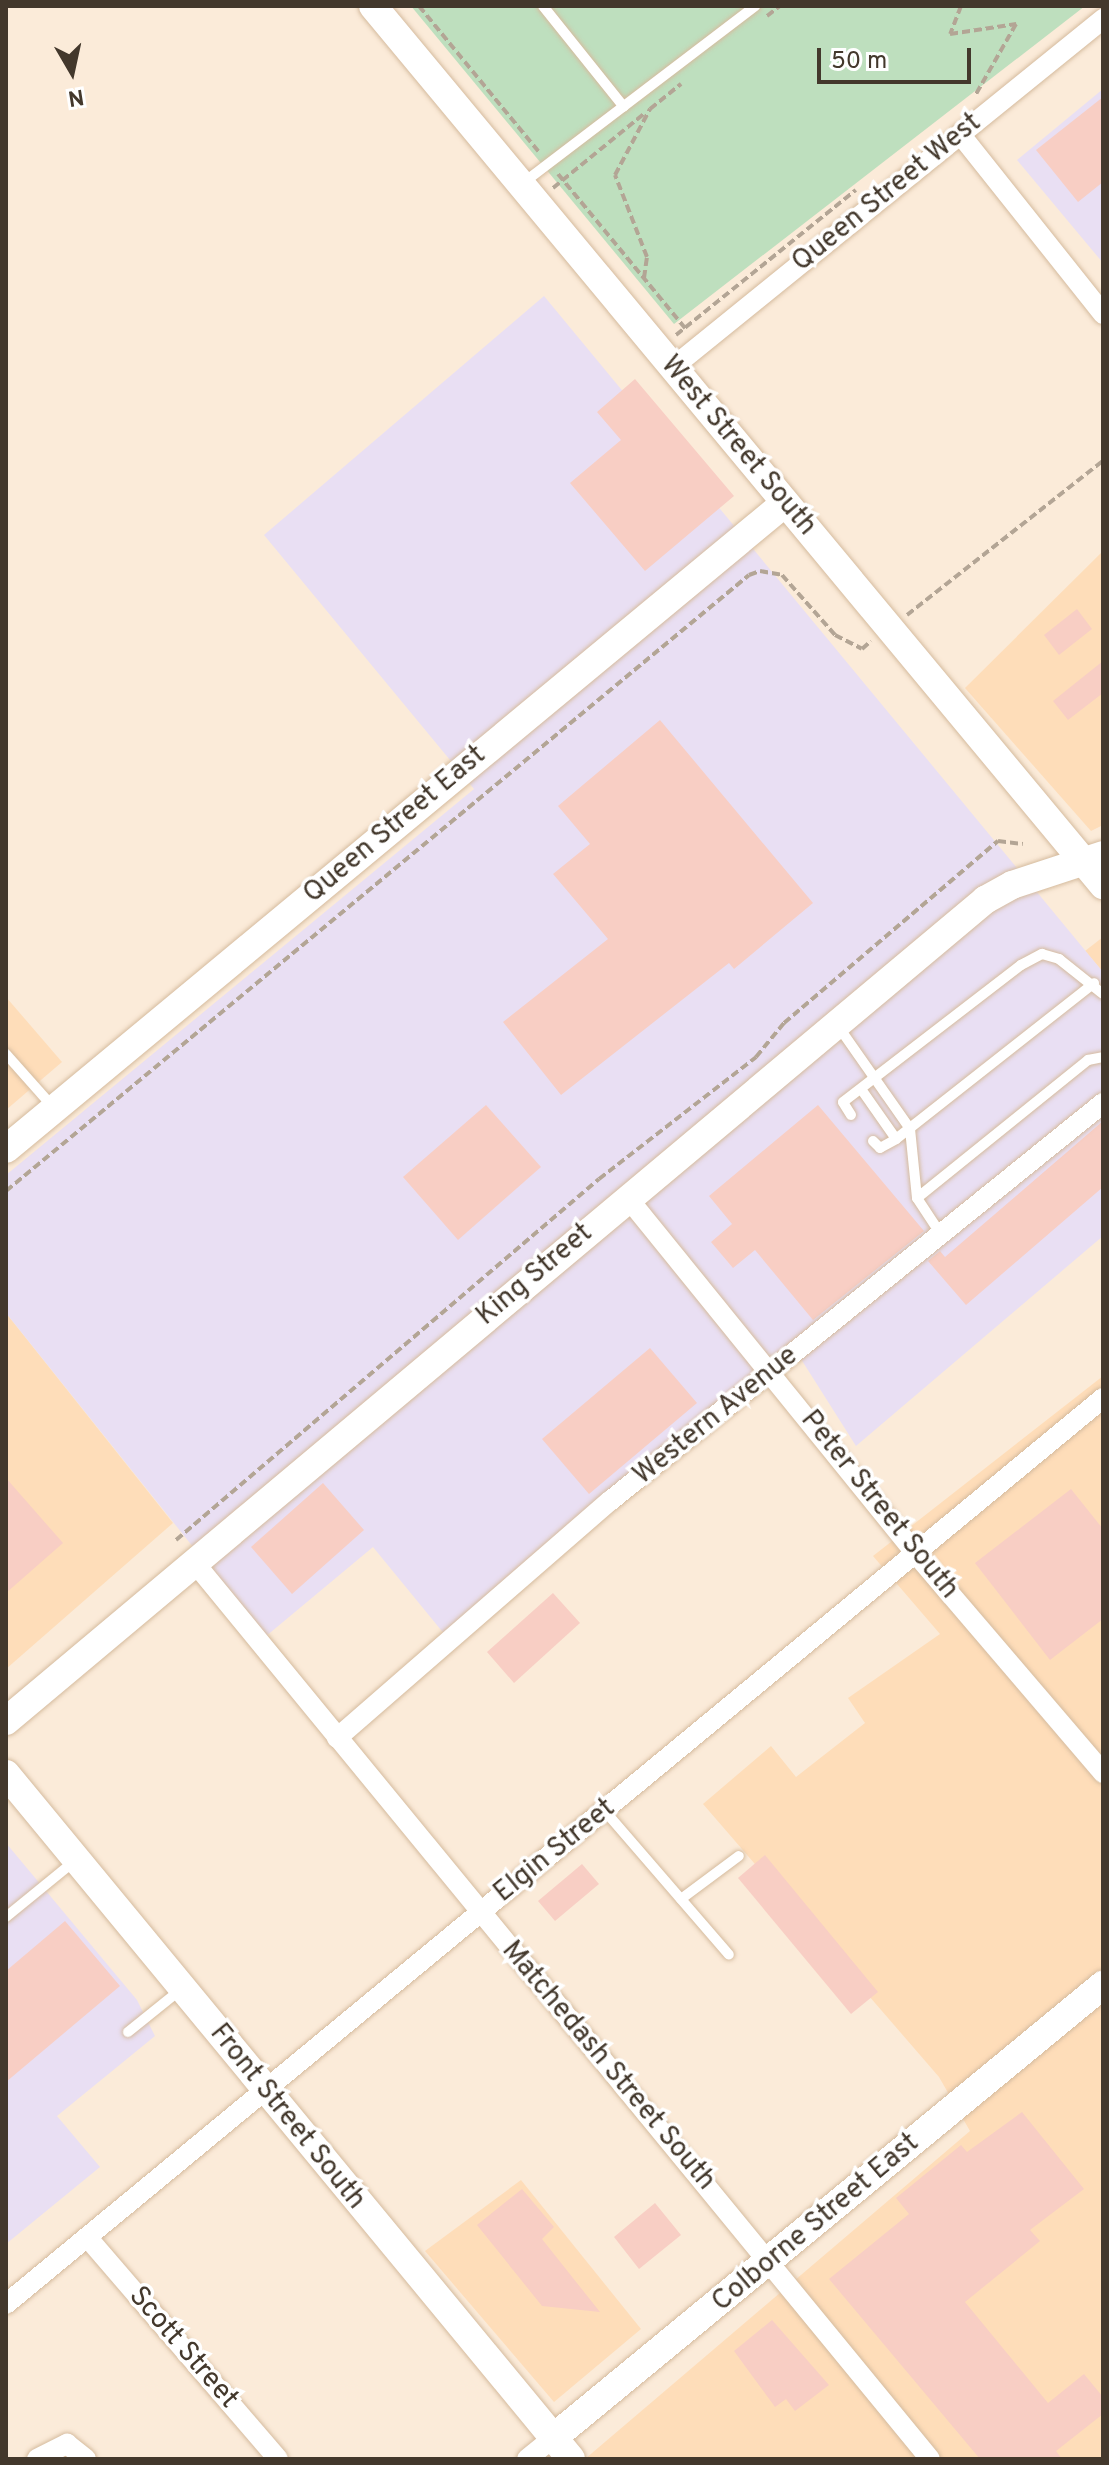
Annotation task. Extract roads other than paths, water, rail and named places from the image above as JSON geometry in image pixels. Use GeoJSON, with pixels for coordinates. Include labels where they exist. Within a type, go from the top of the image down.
{"type":"FeatureCollection","features":[{"type":"Feature","properties":{"kind":"street","name":"West Street South"},"geometry":{"type":"LineString","coordinates":[[373,6],[889,627],[1097,868]]}},
{"type":"Feature","properties":{"kind":"street","name":"Queen Street West"},"geometry":{"type":"LineString","coordinates":[[672,368],[1103,19]]}},
{"type":"Feature","properties":{"kind":"street"},"geometry":{"type":"LineString","coordinates":[[960,134],[1103,314]]}},
{"type":"Feature","properties":{"kind":"street","name":"Queen Street East"},"geometry":{"type":"LineString","coordinates":[[6,1149],[785,503]]}},
{"type":"Feature","properties":{"kind":"street","name":"King Street"},"geometry":{"type":"LineString","coordinates":[[6,1721],[627,1197],[985,900],[1012,885],[1097,868]]}},
{"type":"Feature","properties":{"kind":"street","name":"Western Avenue"},"geometry":{"type":"LineString","coordinates":[[337,1738],[610,1501],[1103,1103]]}},
{"type":"Feature","properties":{"kind":"street","name":"Peter Street South"},"geometry":{"type":"LineString","coordinates":[[627,1197],[917,1555],[1103,1773]]}},
{"type":"Feature","properties":{"kind":"street","name":"Elgin Street"},"geometry":{"type":"LineString","coordinates":[[6,2304],[917,1555],[1103,1398]]}},
{"type":"Feature","properties":{"kind":"street","name":"Matchedash Street South"},"geometry":{"type":"LineString","coordinates":[[194,1562],[930,2459]]}},
{"type":"Feature","properties":{"kind":"street","name":"Front Street South"},"geometry":{"type":"LineString","coordinates":[[6,1774],[562,2448]]}},
{"type":"Feature","properties":{"kind":"street","name":"Colborne Street East"},"geometry":{"type":"LineString","coordinates":[[527,2459],[562,2448],[769,2261],[1103,1985]]}},
{"type":"Feature","properties":{"kind":"street","name":"Scott Street"},"geometry":{"type":"LineString","coordinates":[[88,2238],[278,2459]]}},
{"type":"Feature","properties":{"kind":"street"},"geometry":{"type":"LineString","coordinates":[[37,2459],[67,2444],[86,2459]]}},
{"type":"Feature","properties":{"kind":"lane"},"geometry":{"type":"LineString","coordinates":[[543,6],[624,107]]}},
{"type":"Feature","properties":{"kind":"lane"},"geometry":{"type":"LineString","coordinates":[[528,193],[624,107],[755,6]]}},
{"type":"Feature","properties":{"kind":"lane"},"geometry":{"type":"LineString","coordinates":[[851,1115],[843,1102],[1021,965],[1042,954],[1094,983],[1103,994]]}},
{"type":"Feature","properties":{"kind":"lane"},"geometry":{"type":"LineString","coordinates":[[873,1141],[880,1148],[910,1129],[1094,983]]}},
{"type":"Feature","properties":{"kind":"lane"},"geometry":{"type":"LineString","coordinates":[[836,1023],[910,1129],[917,1198],[940,1233]]}},
{"type":"Feature","properties":{"kind":"lane"},"geometry":{"type":"LineString","coordinates":[[6,1054],[55,1109]]}},
{"type":"Feature","properties":{"kind":"lane"},"geometry":{"type":"LineString","coordinates":[[917,1198],[1088,1060],[1103,1057]]}},
{"type":"Feature","properties":{"kind":"lane"},"geometry":{"type":"LineString","coordinates":[[861,1089],[896,1139]]}},
{"type":"Feature","properties":{"kind":"lane"},"geometry":{"type":"LineString","coordinates":[[604,1810],[729,1955]]}},
{"type":"Feature","properties":{"kind":"lane"},"geometry":{"type":"LineString","coordinates":[[681,1899],[739,1856]]}},
{"type":"Feature","properties":{"kind":"lane"},"geometry":{"type":"LineString","coordinates":[[6,1917],[76,1860]]}},
{"type":"Feature","properties":{"kind":"lane"},"geometry":{"type":"LineString","coordinates":[[128,2032],[181,1988]]}}]}
